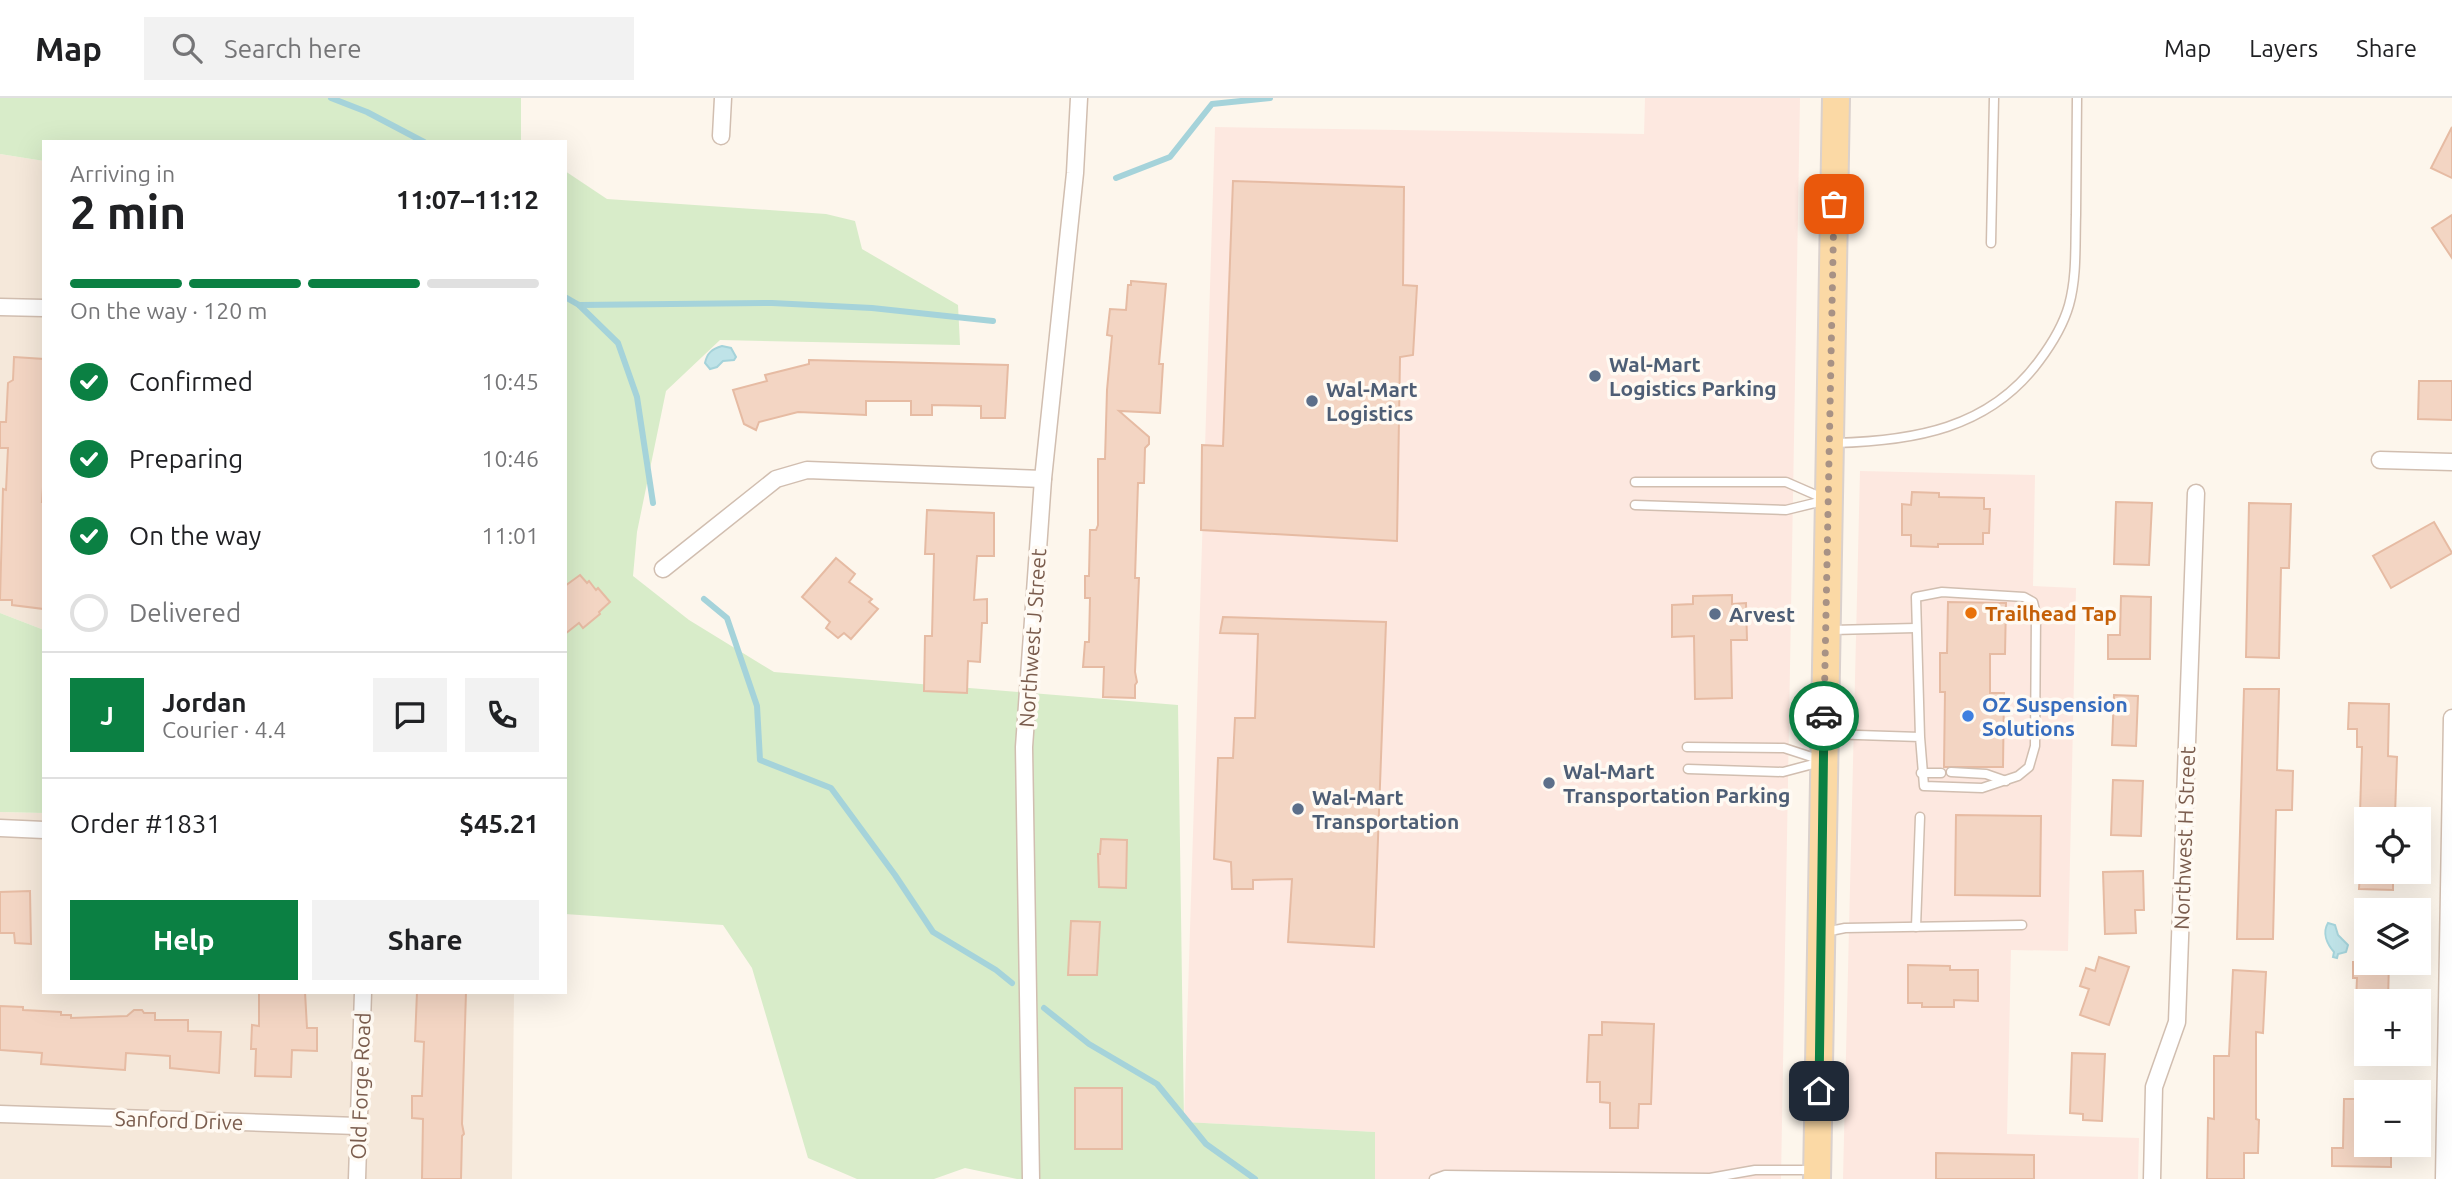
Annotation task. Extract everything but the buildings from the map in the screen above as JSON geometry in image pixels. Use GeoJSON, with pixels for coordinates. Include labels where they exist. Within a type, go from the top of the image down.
{"type":"FeatureCollection","features":[{"type":"Feature","properties":{"kind":"main road"},"geometry":{"type":"LineString","coordinates":[[1817,1175],[1836,98]]}},
{"type":"Feature","properties":{"kind":"street"},"geometry":{"type":"LineString","coordinates":[[721,136],[723,98]]}},
{"type":"Feature","properties":{"kind":"street","name":"Northwest J Street"},"geometry":{"type":"LineString","coordinates":[[1031,1179],[1024,747],[1044,479],[1075,173],[1079,98]]}},
{"type":"Feature","properties":{"kind":"street"},"geometry":{"type":"LineString","coordinates":[[0,307],[42,308]]}},
{"type":"Feature","properties":{"kind":"street"},"geometry":{"type":"LineString","coordinates":[[2380,460],[2452,462]]}},
{"type":"Feature","properties":{"kind":"street"},"geometry":{"type":"LineString","coordinates":[[663,569],[776,479],[807,470],[1044,479]]}},
{"type":"Feature","properties":{"kind":"street","name":"Northwest H Street"},"geometry":{"type":"LineString","coordinates":[[2152,1179],[2154,1087],[2177,1023],[2196,493]]}},
{"type":"Feature","properties":{"kind":"street"},"geometry":{"type":"LineString","coordinates":[[2444,1179],[2452,718]]}},
{"type":"Feature","properties":{"kind":"street"},"geometry":{"type":"LineString","coordinates":[[0,828],[42,830]]}},
{"type":"Feature","properties":{"kind":"street","name":"Old Forge Road"},"geometry":{"type":"LineString","coordinates":[[357,1179],[363,994]]}},
{"type":"Feature","properties":{"kind":"street","name":"Sanford Drive"},"geometry":{"type":"LineString","coordinates":[[0,1114],[357,1126]]}},
{"type":"Feature","properties":{"kind":"lane"},"geometry":{"type":"LineString","coordinates":[[1991,243],[1994,98]]}},
{"type":"Feature","properties":{"kind":"lane"},"geometry":{"type":"LineString","coordinates":[[1830,443],[1884,442],[1922,436],[1960,423],[2005,397],[2030,373],[2053,342],[2069,306],[2075,269],[2077,98]]}},
{"type":"Feature","properties":{"kind":"lane"},"geometry":{"type":"LineString","coordinates":[[1634,482],[1786,482],[1828,500]]}},
{"type":"Feature","properties":{"kind":"lane"},"geometry":{"type":"LineString","coordinates":[[1635,505],[1786,510],[1828,500]]}},
{"type":"Feature","properties":{"kind":"lane"},"geometry":{"type":"LineString","coordinates":[[1942,592],[2024,597],[2033,602],[2036,614],[2035,746],[2029,767],[2018,776],[1982,788],[1924,786],[1921,773],[1916,628],[1916,597],[1942,592]]}},
{"type":"Feature","properties":{"kind":"lane"},"geometry":{"type":"LineString","coordinates":[[1826,630],[1916,628]]}},
{"type":"Feature","properties":{"kind":"lane"},"geometry":{"type":"LineString","coordinates":[[1824,734],[1920,737]]}},
{"type":"Feature","properties":{"kind":"lane"},"geometry":{"type":"LineString","coordinates":[[1687,747],[1784,748],[1824,761]]}},
{"type":"Feature","properties":{"kind":"lane"},"geometry":{"type":"LineString","coordinates":[[1688,769],[1783,772],[1824,761]]}},
{"type":"Feature","properties":{"kind":"lane"},"geometry":{"type":"LineString","coordinates":[[1951,772],[1986,774],[2006,780]]}},
{"type":"Feature","properties":{"kind":"lane"},"geometry":{"type":"LineString","coordinates":[[1921,773],[1941,773]]}},
{"type":"Feature","properties":{"kind":"lane"},"geometry":{"type":"LineString","coordinates":[[1916,927],[1920,817]]}},
{"type":"Feature","properties":{"kind":"lane"},"geometry":{"type":"LineString","coordinates":[[1822,932],[1845,928],[2022,925]]}},
{"type":"Feature","properties":{"kind":"lane"},"geometry":{"type":"LineString","coordinates":[[1434,1179],[1445,1175],[1710,1178],[1755,1170],[1817,1175]]}},
{"type":"Feature","properties":{"kind":"shaded area"},"geometry":{"type":"Polygon","coordinates":[[[1645,98],[1800,98],[1781,1179],[1375,1179],[1375,1132],[1184,1122],[1215,127],[1644,134],[1645,98]]]}},
{"type":"Feature","properties":{"kind":"shaded area"},"geometry":{"type":"Polygon","coordinates":[[[0,154],[42,161],[42,629],[0,613],[0,154]]]}},
{"type":"Feature","properties":{"kind":"shaded area"},"geometry":{"type":"Polygon","coordinates":[[[1860,471],[2035,475],[2033,586],[2076,588],[2068,951],[2011,950],[2007,1134],[2139,1138],[2138,1179],[1843,1179],[1860,471]]]}},
{"type":"Feature","properties":{"kind":"shaded area"},"geometry":{"type":"Polygon","coordinates":[[[0,812],[42,813],[42,994],[514,994],[512,1179],[0,1179],[0,812]]]}},
{"type":"Feature","properties":{"kind":"green space"},"geometry":{"type":"Polygon","coordinates":[[[0,98],[521,98],[521,140],[42,140],[42,161],[0,154],[0,98]]]}},
{"type":"Feature","properties":{"kind":"green space"},"geometry":{"type":"Polygon","coordinates":[[[567,172],[607,199],[826,214],[855,221],[862,249],[958,305],[960,345],[720,340],[666,391],[637,532],[633,576],[689,620],[774,672],[1178,705],[1184,1122],[1375,1132],[1375,1179],[1017,1179],[965,1168],[934,1179],[857,1179],[808,1158],[752,968],[723,925],[567,914],[567,172]]]}},
{"type":"Feature","properties":{"kind":"green space"},"geometry":{"type":"Polygon","coordinates":[[[0,613],[42,629],[42,813],[0,812],[0,613]]]}},
{"type":"Feature","properties":{"kind":"water"},"geometry":{"type":"Polygon","coordinates":[[[722,346],[731,348],[736,357],[710,369],[705,363],[707,357],[722,346]]]}},
{"type":"Feature","properties":{"kind":"water"},"geometry":{"type":"Polygon","coordinates":[[[2328,923],[2335,925],[2338,935],[2348,945],[2346,952],[2338,954],[2337,958],[2333,957],[2334,952],[2326,938],[2328,923]]]}},
{"type":"Feature","properties":{"kind":"waterway"},"geometry":{"type":"LineString","coordinates":[[331,98],[367,112],[420,140]]}},
{"type":"Feature","properties":{"kind":"waterway"},"geometry":{"type":"LineString","coordinates":[[1116,178],[1170,157],[1212,104],[1270,98]]}},
{"type":"Feature","properties":{"kind":"waterway"},"geometry":{"type":"LineString","coordinates":[[567,298],[579,305],[772,303],[872,308],[993,321]]}},
{"type":"Feature","properties":{"kind":"waterway"},"geometry":{"type":"LineString","coordinates":[[579,305],[618,343],[637,397],[653,503]]}},
{"type":"Feature","properties":{"kind":"waterway"},"geometry":{"type":"LineString","coordinates":[[704,599],[727,618],[757,706],[760,760],[831,788],[933,932],[996,970],[1012,983]]}},
{"type":"Feature","properties":{"kind":"waterway"},"geometry":{"type":"LineString","coordinates":[[1044,1008],[1089,1044],[1157,1084],[1206,1144],[1255,1179]]}},
{"type":"Feature","properties":{"kind":"way so far"},"geometry":{"type":"LineString","coordinates":[[1824,716],[1834,204]]}},
{"type":"Feature","properties":{"kind":"place","name":"Wal-Mart Logistics Parking"},"geometry":{"type":"Point","coordinates":[1595,376]}},
{"type":"Feature","properties":{"kind":"place","name":"Wal-Mart Logistics"},"geometry":{"type":"Point","coordinates":[1312,401]}},
{"type":"Feature","properties":{"kind":"place","name":"Trailhead Tap"},"geometry":{"type":"Point","coordinates":[1971,613]}},
{"type":"Feature","properties":{"kind":"place","name":"Arvest"},"geometry":{"type":"Point","coordinates":[1715,614]}},
{"type":"Feature","properties":{"kind":"place","name":"OZ Suspension Solutions"},"geometry":{"type":"Point","coordinates":[1968,716]}},
{"type":"Feature","properties":{"kind":"place","name":"Wal-Mart Transportation Parking"},"geometry":{"type":"Point","coordinates":[1549,783]}},
{"type":"Feature","properties":{"kind":"place","name":"Wal-Mart Transportation"},"geometry":{"type":"Point","coordinates":[1298,809]}},
{"type":"Feature","properties":{"kind":"route"},"geometry":{"type":"LineString","coordinates":[[1819,1091],[1824,716]]}}]}
